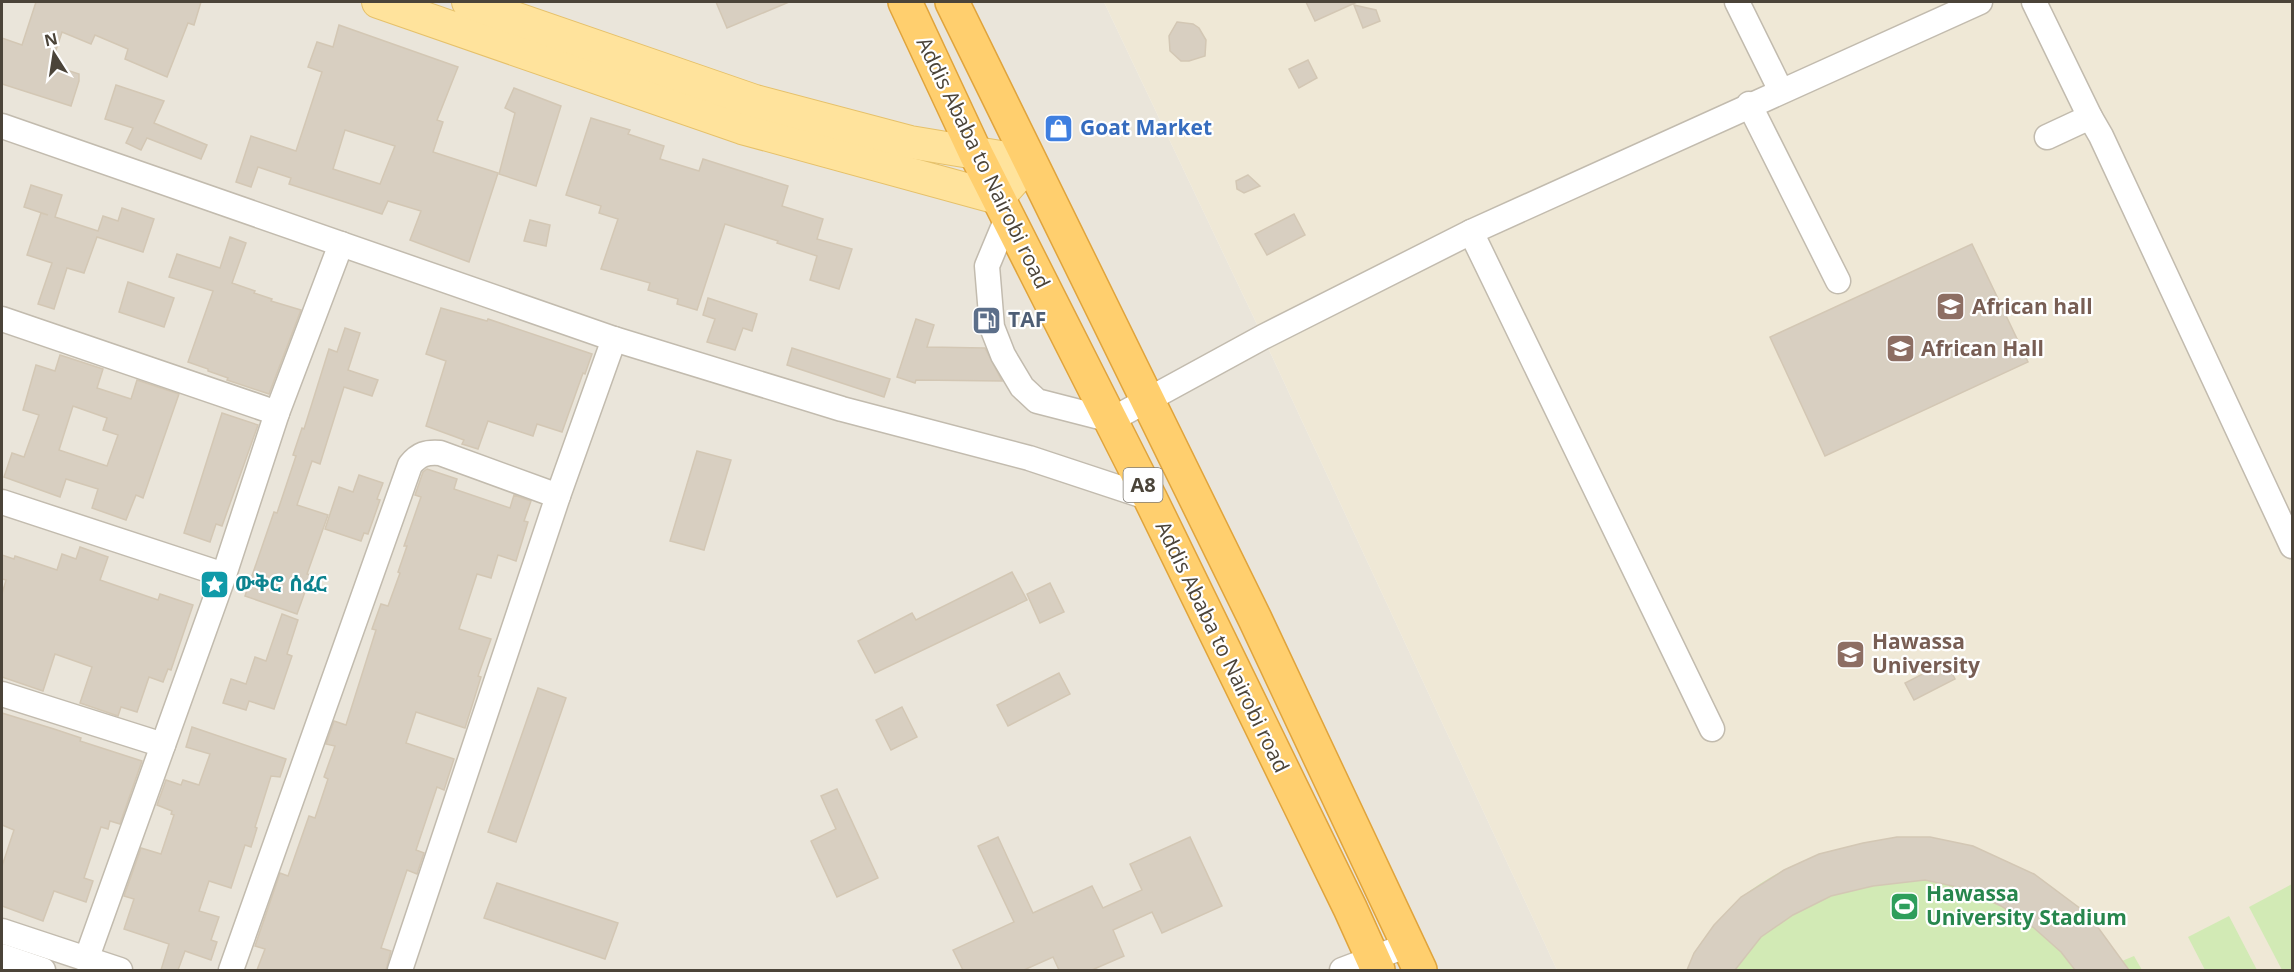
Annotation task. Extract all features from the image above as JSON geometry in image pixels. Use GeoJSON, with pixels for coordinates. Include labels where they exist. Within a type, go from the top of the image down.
{"type":"FeatureCollection","features":[{"type":"Feature","properties":{"kind":"highway","name":"Addis Ababa to Nairobi road"},"geometry":{"type":"LineString","coordinates":[[905,2],[976,154],[1150,498],[1375,964]]}},
{"type":"Feature","properties":{"kind":"highway","name":"Addis Ababa to Nairobi road"},"geometry":{"type":"LineString","coordinates":[[952,2],[1255,619],[1412,963]]}},
{"type":"Feature","properties":{"kind":"main road"},"geometry":{"type":"LineString","coordinates":[[378,2],[438,11],[749,115],[1003,208],[1030,162],[749,115],[468,2]]}},
{"type":"Feature","properties":{"kind":"street"},"geometry":{"type":"LineString","coordinates":[[1737,2],[1781,91]]}},
{"type":"Feature","properties":{"kind":"street"},"geometry":{"type":"LineString","coordinates":[[1003,208],[987,266],[992,327],[1003,354],[1022,387],[1037,401],[1111,420],[1263,337],[1471,232],[1749,104],[1980,2]]}},
{"type":"Feature","properties":{"kind":"street"},"geometry":{"type":"LineString","coordinates":[[2034,2],[2101,136],[2292,546]]}},
{"type":"Feature","properties":{"kind":"street"},"geometry":{"type":"LineString","coordinates":[[1749,104],[1838,281]]}},
{"type":"Feature","properties":{"kind":"street"},"geometry":{"type":"LineString","coordinates":[[2047,137],[2090,117]]}},
{"type":"Feature","properties":{"kind":"street"},"geometry":{"type":"LineString","coordinates":[[2,126],[614,339],[842,409],[1029,458],[1150,498]]}},
{"type":"Feature","properties":{"kind":"street"},"geometry":{"type":"LineString","coordinates":[[1471,232],[1712,729]]}},
{"type":"Feature","properties":{"kind":"street"},"geometry":{"type":"LineString","coordinates":[[86,960],[224,574],[277,413],[342,244]]}},
{"type":"Feature","properties":{"kind":"street"},"geometry":{"type":"LineString","coordinates":[[2,319],[277,413]]}},
{"type":"Feature","properties":{"kind":"street"},"geometry":{"type":"LineString","coordinates":[[400,970],[558,496],[614,339]]}},
{"type":"Feature","properties":{"kind":"street"},"geometry":{"type":"LineString","coordinates":[[231,970],[410,465],[418,455],[430,452],[440,453],[558,496]]}},
{"type":"Feature","properties":{"kind":"street"},"geometry":{"type":"LineString","coordinates":[[2,502],[224,574]]}},
{"type":"Feature","properties":{"kind":"street"},"geometry":{"type":"LineString","coordinates":[[2,694],[163,746]]}},
{"type":"Feature","properties":{"kind":"street"},"geometry":{"type":"LineString","coordinates":[[2,931],[120,970]]}},
{"type":"Feature","properties":{"kind":"street"},"geometry":{"type":"LineString","coordinates":[[2,956],[44,970]]}},
{"type":"Feature","properties":{"kind":"street"},"geometry":{"type":"LineString","coordinates":[[1342,970],[1375,964],[1412,963]]}},
{"type":"Feature","properties":{"kind":"shaded area"},"geometry":{"type":"Polygon","coordinates":[[[2,2],[1104,2],[1263,337],[1557,970],[2,970],[2,2]]]}},
{"type":"Feature","properties":{"kind":"shaded area","name":"Hawassa University"},"geometry":{"type":"Polygon","coordinates":[[[1104,2],[2292,2],[2292,970],[1557,970],[1263,337],[1104,2]]]}},
{"type":"Feature","properties":{"kind":"green space","name":"Hawassa University Stadium"},"geometry":{"type":"Polygon","coordinates":[[[1897,837],[1930,837],[1973,846],[2034,874],[2089,915],[2122,961],[2134,956],[2142,970],[1687,970],[1700,946],[1742,897],[1759,884],[1777,873],[1816,856],[1897,837]]]}},
{"type":"Feature","properties":{"kind":"green space"},"geometry":{"type":"Polygon","coordinates":[[[2292,884],[2292,970],[2282,970],[2249,907],[2292,884]]]}},
{"type":"Feature","properties":{"kind":"green space"},"geometry":{"type":"Polygon","coordinates":[[[2229,916],[2257,970],[2205,970],[2188,937],[2229,916]]]}},
{"type":"Feature","properties":{"kind":"building"},"geometry":{"type":"Polygon","coordinates":[[[36,2],[201,2],[194,25],[188,23],[167,77],[125,59],[128,49],[95,35],[91,44],[62,32],[51,65],[79,74],[71,106],[2,84],[2,38],[22,45],[36,2]]]}},
{"type":"Feature","properties":{"kind":"building"},"geometry":{"type":"Polygon","coordinates":[[[716,2],[789,2],[727,28],[716,2]]]}},
{"type":"Feature","properties":{"kind":"building"},"geometry":{"type":"Polygon","coordinates":[[[1306,2],[1357,2],[1315,21],[1306,2]]]}},
{"type":"Feature","properties":{"kind":"building"},"geometry":{"type":"Polygon","coordinates":[[[1354,5],[1376,10],[1380,21],[1363,28],[1354,5]]]}},
{"type":"Feature","properties":{"kind":"building"},"geometry":{"type":"Polygon","coordinates":[[[1177,22],[1193,24],[1199,28],[1206,40],[1205,56],[1181,61],[1170,51],[1169,36],[1177,22]]]}},
{"type":"Feature","properties":{"kind":"building"},"geometry":{"type":"Polygon","coordinates":[[[339,25],[458,67],[437,120],[443,122],[433,152],[498,173],[469,262],[410,240],[421,211],[388,201],[382,214],[289,184],[291,178],[258,167],[251,187],[236,182],[251,136],[296,151],[322,72],[308,67],[317,42],[333,47],[339,25]],[[345,130],[333,169],[380,184],[395,146],[345,130]]]}},
{"type":"Feature","properties":{"kind":"building"},"geometry":{"type":"Polygon","coordinates":[[[1308,60],[1317,78],[1299,88],[1289,69],[1308,60]]]}},
{"type":"Feature","properties":{"kind":"building"},"geometry":{"type":"Polygon","coordinates":[[[116,85],[164,101],[154,123],[207,145],[201,159],[147,138],[141,150],[126,143],[133,128],[105,119],[116,85]]]}},
{"type":"Feature","properties":{"kind":"building"},"geometry":{"type":"Polygon","coordinates":[[[514,88],[561,106],[536,186],[499,174],[515,113],[505,108],[514,88]]]}},
{"type":"Feature","properties":{"kind":"building"},"geometry":{"type":"Polygon","coordinates":[[[591,118],[630,130],[628,134],[664,146],[660,159],[699,171],[703,159],[788,186],[782,206],[823,219],[817,239],[852,249],[839,289],[810,280],[817,256],[725,224],[697,310],[677,304],[678,299],[648,290],[650,283],[601,269],[618,219],[599,213],[601,206],[566,195],[591,118]]]}},
{"type":"Feature","properties":{"kind":"building"},"geometry":{"type":"Polygon","coordinates":[[[1248,175],[1260,186],[1244,193],[1237,189],[1236,181],[1248,175]]]}},
{"type":"Feature","properties":{"kind":"building"},"geometry":{"type":"Polygon","coordinates":[[[31,185],[62,195],[55,217],[98,231],[103,216],[118,221],[122,208],[154,219],[143,252],[97,237],[84,273],[67,268],[54,309],[38,304],[52,263],[27,255],[41,213],[48,215],[24,207],[31,185]]]}},
{"type":"Feature","properties":{"kind":"building"},"geometry":{"type":"Polygon","coordinates":[[[1294,214],[1305,235],[1267,255],[1255,234],[1294,214]]]}},
{"type":"Feature","properties":{"kind":"building"},"geometry":{"type":"Polygon","coordinates":[[[530,220],[550,225],[546,246],[524,241],[530,220]]]}},
{"type":"Feature","properties":{"kind":"building"},"geometry":{"type":"Polygon","coordinates":[[[230,237],[246,243],[232,283],[255,291],[254,293],[272,299],[271,301],[301,310],[269,394],[227,380],[228,378],[188,362],[213,291],[169,277],[177,254],[220,268],[230,237]]]}},
{"type":"Feature","properties":{"kind":"building","name":"African Hall"},"geometry":{"type":"Polygon","coordinates":[[[1972,244],[2028,362],[1825,456],[1770,337],[1972,244]]]}},
{"type":"Feature","properties":{"kind":"building"},"geometry":{"type":"Polygon","coordinates":[[[128,282],[174,298],[164,327],[119,312],[128,282]]]}},
{"type":"Feature","properties":{"kind":"building"},"geometry":{"type":"Polygon","coordinates":[[[708,298],[757,314],[752,331],[743,328],[735,350],[707,342],[715,319],[703,315],[708,298]]]}},
{"type":"Feature","properties":{"kind":"building"},"geometry":{"type":"Polygon","coordinates":[[[441,308],[487,321],[488,319],[592,354],[562,432],[537,424],[533,436],[488,421],[478,449],[462,444],[464,440],[426,426],[446,361],[426,354],[441,308]]]}},
{"type":"Feature","properties":{"kind":"building"},"geometry":{"type":"Polygon","coordinates":[[[916,319],[934,325],[927,347],[985,348],[1002,381],[916,380],[915,383],[897,377],[916,319]]]}},
{"type":"Feature","properties":{"kind":"building"},"geometry":{"type":"Polygon","coordinates":[[[345,328],[360,333],[348,370],[378,380],[372,396],[344,387],[320,464],[312,461],[297,505],[328,515],[307,574],[311,575],[297,614],[245,596],[274,512],[277,513],[296,456],[293,455],[302,428],[304,429],[329,349],[337,352],[345,328]]]}},
{"type":"Feature","properties":{"kind":"building"},"geometry":{"type":"Polygon","coordinates":[[[792,348],[890,379],[884,397],[787,365],[792,348]]]}},
{"type":"Feature","properties":{"kind":"building"},"geometry":{"type":"Polygon","coordinates":[[[60,355],[103,369],[97,388],[131,399],[137,380],[179,394],[143,498],[136,495],[126,520],[92,508],[98,489],[66,479],[60,497],[4,477],[12,453],[24,457],[39,415],[23,410],[36,365],[55,371],[60,355]],[[73,406],[59,450],[107,466],[118,435],[103,430],[107,418],[73,406]]]}},
{"type":"Feature","properties":{"kind":"building"},"geometry":{"type":"Polygon","coordinates":[[[222,413],[258,425],[222,526],[216,524],[210,542],[184,533],[222,413]]]}},
{"type":"Feature","properties":{"kind":"building"},"geometry":{"type":"Polygon","coordinates":[[[697,451],[731,460],[704,550],[670,541],[697,451]]]}},
{"type":"Feature","properties":{"kind":"building"},"geometry":{"type":"Polygon","coordinates":[[[427,469],[457,479],[454,489],[510,508],[514,495],[531,501],[524,521],[528,522],[516,561],[498,555],[491,578],[477,574],[459,629],[491,639],[478,676],[481,677],[465,728],[416,712],[406,743],[454,759],[444,790],[437,787],[416,850],[424,853],[417,874],[407,870],[381,948],[391,951],[386,970],[257,970],[265,949],[255,946],[280,873],[288,876],[309,816],[315,818],[328,779],[324,777],[335,746],[326,744],[334,721],[346,725],[376,630],[372,629],[381,604],[388,606],[400,573],[398,572],[407,546],[404,546],[421,497],[415,495],[423,472],[427,469]]]}},
{"type":"Feature","properties":{"kind":"building"},"geometry":{"type":"Polygon","coordinates":[[[359,475],[383,483],[377,499],[380,500],[368,534],[364,533],[361,541],[325,529],[339,487],[353,492],[359,475]]]}},
{"type":"Feature","properties":{"kind":"building"},"geometry":{"type":"Polygon","coordinates":[[[80,547],[108,557],[100,580],[158,600],[160,594],[193,605],[171,670],[168,669],[163,682],[149,677],[137,712],[121,707],[118,716],[80,703],[92,667],[55,654],[43,691],[2,677],[2,594],[6,580],[2,579],[2,555],[14,559],[15,556],[57,570],[62,554],[76,559],[80,547]]]}},
{"type":"Feature","properties":{"kind":"building"},"geometry":{"type":"Polygon","coordinates":[[[1012,572],[1027,600],[875,673],[858,641],[912,613],[916,620],[1012,572]]]}},
{"type":"Feature","properties":{"kind":"building"},"geometry":{"type":"Polygon","coordinates":[[[1050,583],[1064,612],[1040,623],[1027,594],[1050,583]]]}},
{"type":"Feature","properties":{"kind":"building"},"geometry":{"type":"Polygon","coordinates":[[[282,614],[298,620],[287,654],[292,656],[274,709],[249,701],[246,710],[223,703],[231,679],[246,684],[255,657],[266,661],[282,614]]]}},
{"type":"Feature","properties":{"kind":"building"},"geometry":{"type":"Polygon","coordinates":[[[1946,662],[1955,679],[1914,700],[1905,683],[1946,662]]]}},
{"type":"Feature","properties":{"kind":"building"},"geometry":{"type":"Polygon","coordinates":[[[1059,673],[1070,694],[1008,726],[997,705],[1059,673]]]}},
{"type":"Feature","properties":{"kind":"building"},"geometry":{"type":"Polygon","coordinates":[[[538,688],[566,698],[516,842],[488,832],[538,688]]]}},
{"type":"Feature","properties":{"kind":"building"},"geometry":{"type":"Polygon","coordinates":[[[902,707],[917,737],[891,750],[876,720],[902,707]]]}},
{"type":"Feature","properties":{"kind":"building"},"geometry":{"type":"Polygon","coordinates":[[[2,713],[81,738],[80,741],[142,761],[120,824],[110,821],[108,829],[101,827],[84,878],[93,881],[86,902],[54,891],[43,921],[2,906],[2,866],[14,830],[2,825],[2,713]]]}},
{"type":"Feature","properties":{"kind":"building"},"geometry":{"type":"Polygon","coordinates":[[[192,727],[286,759],[280,777],[271,776],[251,847],[245,845],[231,888],[209,881],[199,911],[219,917],[211,940],[217,942],[211,960],[185,951],[178,970],[161,970],[169,944],[124,929],[134,899],[124,896],[141,848],[161,854],[174,815],[171,814],[172,811],[157,805],[166,780],[181,785],[183,780],[199,785],[210,754],[186,747],[192,727]]]}},
{"type":"Feature","properties":{"kind":"building"},"geometry":{"type":"Polygon","coordinates":[[[837,789],[878,878],[837,897],[811,841],[836,829],[821,796],[837,789]]]}},
{"type":"Feature","properties":{"kind":"building"},"geometry":{"type":"Polygon","coordinates":[[[998,837],[1033,913],[1092,886],[1103,908],[1142,890],[1130,864],[1190,837],[1222,906],[1162,933],[1152,912],[1113,930],[1124,956],[1092,970],[1059,970],[1053,957],[1024,970],[963,970],[953,950],[1014,922],[978,846],[998,837]]]}},
{"type":"Feature","properties":{"kind":"building"},"geometry":{"type":"Polygon","coordinates":[[[1897,837],[1930,837],[1973,846],[2034,874],[2089,915],[2129,970],[2075,970],[2061,952],[2034,928],[2001,906],[1962,888],[1925,880],[1873,886],[1831,896],[1793,915],[1761,937],[1735,970],[1687,970],[1694,953],[1714,925],[1741,897],[1784,870],[1819,854],[1897,837]]]}},
{"type":"Feature","properties":{"kind":"building"},"geometry":{"type":"Polygon","coordinates":[[[497,883],[618,923],[605,959],[484,918],[497,883]]]}},
{"type":"Feature","properties":{"kind":"place","name":"Goat Market"},"geometry":{"type":"Point","coordinates":[1059,128]}},
{"type":"Feature","properties":{"kind":"place","name":"African hall"},"geometry":{"type":"Point","coordinates":[1951,307]}},
{"type":"Feature","properties":{"kind":"place","name":"TAF"},"geometry":{"type":"Point","coordinates":[987,320]}},
{"type":"Feature","properties":{"kind":"place","name":"African Hall"},"geometry":{"type":"Point","coordinates":[1900,349]}},
{"type":"Feature","properties":{"kind":"place","name":"ውቅሮ ሰፈር"},"geometry":{"type":"Point","coordinates":[214,584]}},
{"type":"Feature","properties":{"kind":"place","name":"Hawassa University"},"geometry":{"type":"Point","coordinates":[1851,654]}},
{"type":"Feature","properties":{"kind":"place","name":"Hawassa University Stadium"},"geometry":{"type":"Point","coordinates":[1905,906]}}]}
